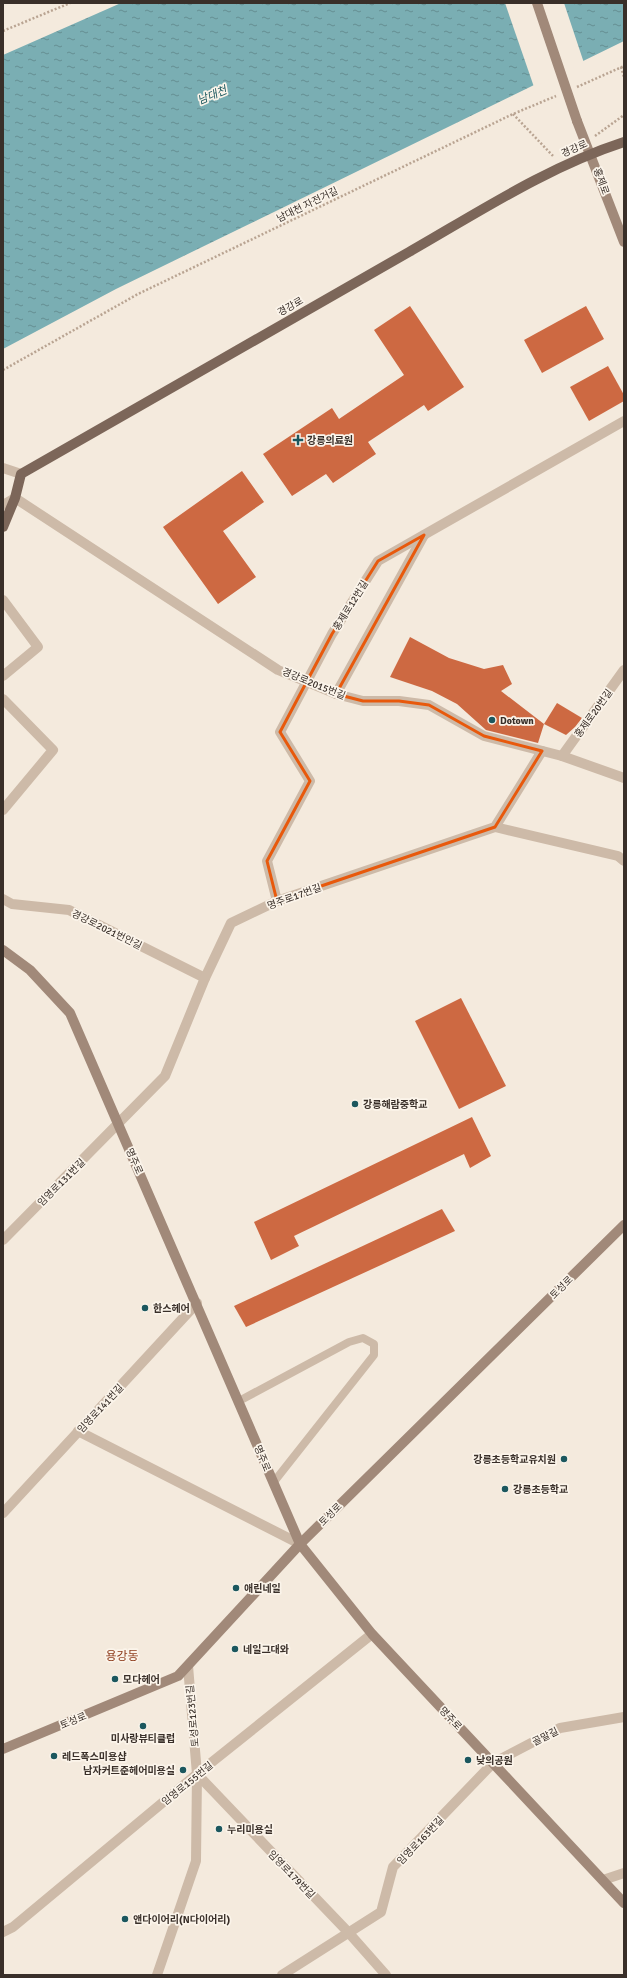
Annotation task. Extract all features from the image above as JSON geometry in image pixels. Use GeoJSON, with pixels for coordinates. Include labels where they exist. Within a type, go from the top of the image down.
{"type":"FeatureCollection","features":[{"type":"Feature","properties":{"kind":"main road","name":"경강로"},"geometry":{"type":"LineString","coordinates":[[21,474],[357,281],[563,166],[591,152],[624,142]]}},
{"type":"Feature","properties":{"kind":"main road"},"geometry":{"type":"LineString","coordinates":[[3,527],[15,498],[21,474]]}},
{"type":"Feature","properties":{"kind":"street","name":"홍제로"},"geometry":{"type":"LineString","coordinates":[[537,3],[577,121],[591,152],[624,242]]}},
{"type":"Feature","properties":{"kind":"street","name":"홍제로12번길"},"geometry":{"type":"LineString","coordinates":[[277,901],[267,862],[310,780],[280,732],[332,634],[378,560],[624,421]]}},
{"type":"Feature","properties":{"kind":"street"},"geometry":{"type":"LineString","coordinates":[[3,468],[21,474]]}},
{"type":"Feature","properties":{"kind":"street"},"geometry":{"type":"LineString","coordinates":[[3,505],[15,498]]}},
{"type":"Feature","properties":{"kind":"street","name":"경강로2015번길"},"geometry":{"type":"LineString","coordinates":[[15,498],[278,670],[306,683],[336,694],[363,701],[399,701],[429,705],[484,736],[562,756],[624,778]]}},
{"type":"Feature","properties":{"kind":"street"},"geometry":{"type":"LineString","coordinates":[[336,694],[424,535]]}},
{"type":"Feature","properties":{"kind":"street"},"geometry":{"type":"LineString","coordinates":[[3,600],[38,647],[3,676]]}},
{"type":"Feature","properties":{"kind":"street","name":"홍제로20번길"},"geometry":{"type":"LineString","coordinates":[[562,756],[624,670]]}},
{"type":"Feature","properties":{"kind":"street"},"geometry":{"type":"LineString","coordinates":[[3,699],[53,750],[3,810]]}},
{"type":"Feature","properties":{"kind":"street"},"geometry":{"type":"LineString","coordinates":[[542,751],[495,827],[618,856],[624,861]]}},
{"type":"Feature","properties":{"kind":"street","name":"명주로17번길"},"geometry":{"type":"LineString","coordinates":[[118,1123],[165,1076],[205,978],[231,923],[277,901],[495,827]]}},
{"type":"Feature","properties":{"kind":"street","name":"경강로2021번안길"},"geometry":{"type":"LineString","coordinates":[[3,899],[12,904],[69,910],[205,978]]}},
{"type":"Feature","properties":{"kind":"street","name":"명주로"},"geometry":{"type":"LineString","coordinates":[[3,950],[30,970],[70,1013],[197,1303],[300,1544],[372,1634],[624,1903]]}},
{"type":"Feature","properties":{"kind":"street","name":"임영로131번길"},"geometry":{"type":"LineString","coordinates":[[3,1240],[118,1123]]}},
{"type":"Feature","properties":{"kind":"street","name":"토성로"},"geometry":{"type":"LineString","coordinates":[[3,1749],[178,1676],[300,1544],[624,1225]]}},
{"type":"Feature","properties":{"kind":"street","name":"임영로141번길"},"geometry":{"type":"LineString","coordinates":[[3,1514],[197,1303]]}},
{"type":"Feature","properties":{"kind":"street"},"geometry":{"type":"LineString","coordinates":[[78,1432],[300,1544]]}},
{"type":"Feature","properties":{"kind":"street","name":"임영로155번길"},"geometry":{"type":"LineString","coordinates":[[3,1932],[13,1927],[197,1774],[372,1634]]}},
{"type":"Feature","properties":{"kind":"street","name":"토성로123번길"},"geometry":{"type":"LineString","coordinates":[[157,1975],[196,1861],[197,1774],[188,1666]]}},
{"type":"Feature","properties":{"kind":"street","name":"골말길"},"geometry":{"type":"LineString","coordinates":[[493,1763],[560,1728],[624,1717]]}},
{"type":"Feature","properties":{"kind":"street","name":"임영로163번길"},"geometry":{"type":"LineString","coordinates":[[282,1975],[381,1912],[393,1867],[493,1763]]}},
{"type":"Feature","properties":{"kind":"street","name":"임영로179번길"},"geometry":{"type":"LineString","coordinates":[[197,1774],[348,1932],[386,1975]]}},
{"type":"Feature","properties":{"kind":"street"},"geometry":{"type":"LineString","coordinates":[[603,1880],[624,1874]]}},
{"type":"Feature","properties":{"kind":"lane"},"geometry":{"type":"LineString","coordinates":[[239,1401],[349,1342],[363,1338],[374,1344],[374,1354],[274,1483]]}},
{"type":"Feature","properties":{"kind":"path"},"geometry":{"type":"LineString","coordinates":[[3,32],[70,3]]}},
{"type":"Feature","properties":{"kind":"path"},"geometry":{"type":"LineString","coordinates":[[570,89],[623,67],[624,77]]}},
{"type":"Feature","properties":{"kind":"path","name":"남대천 자전거길"},"geometry":{"type":"LineString","coordinates":[[3,370],[138,294],[513,114],[563,92]]}},
{"type":"Feature","properties":{"kind":"path"},"geometry":{"type":"LineString","coordinates":[[513,114],[563,166]]}},
{"type":"Feature","properties":{"kind":"path"},"geometry":{"type":"LineString","coordinates":[[587,142],[624,115]]}},
{"type":"Feature","properties":{"kind":"highlighted area"},"geometry":{"type":"Polygon","coordinates":[[[424,535],[336,694],[363,701],[399,701],[429,705],[484,736],[542,751],[495,827],[277,901],[267,861],[310,781],[280,732],[332,634],[378,561],[424,535]]]}},
{"type":"Feature","properties":{"kind":"water","name":"남대천"},"geometry":{"type":"Polygon","coordinates":[[[121,3],[624,3],[624,41],[116,289],[3,349],[3,55],[121,3]]]}},
{"type":"Feature","properties":{"kind":"pier"},"geometry":{"type":"Polygon","coordinates":[[[505,3],[564,3],[584,63],[534,87],[505,3]]]}},
{"type":"Feature","properties":{"kind":"building"},"geometry":{"type":"Polygon","coordinates":[[[410,306],[464,387],[428,411],[424,405],[368,442],[376,454],[333,483],[326,474],[292,496],[263,454],[332,408],[339,419],[404,375],[374,330],[410,306]]]}},
{"type":"Feature","properties":{"kind":"building"},"geometry":{"type":"Polygon","coordinates":[[[586,306],[604,339],[542,373],[524,340],[586,306]]]}},
{"type":"Feature","properties":{"kind":"building"},"geometry":{"type":"Polygon","coordinates":[[[608,366],[624,395],[624,401],[589,421],[570,387],[608,366]]]}},
{"type":"Feature","properties":{"kind":"building"},"geometry":{"type":"Polygon","coordinates":[[[242,471],[264,502],[223,531],[256,577],[218,604],[163,527],[242,471]]]}},
{"type":"Feature","properties":{"kind":"building"},"geometry":{"type":"Polygon","coordinates":[[[410,637],[449,658],[484,669],[503,665],[512,684],[501,691],[544,724],[538,743],[486,730],[457,704],[432,691],[390,677],[410,637]]]}},
{"type":"Feature","properties":{"kind":"building"},"geometry":{"type":"Polygon","coordinates":[[[557,703],[582,718],[566,735],[544,724],[557,703]]]}},
{"type":"Feature","properties":{"kind":"building"},"geometry":{"type":"Polygon","coordinates":[[[461,998],[506,1086],[459,1109],[415,1021],[461,998]]]}},
{"type":"Feature","properties":{"kind":"building"},"geometry":{"type":"Polygon","coordinates":[[[472,1117],[491,1156],[470,1168],[464,1154],[294,1236],[299,1246],[271,1260],[254,1222],[472,1117]]]}},
{"type":"Feature","properties":{"kind":"building"},"geometry":{"type":"Polygon","coordinates":[[[442,1209],[455,1231],[246,1327],[234,1306],[442,1209]]]}},
{"type":"Feature","properties":{"kind":"place","name":"강릉의료원"},"geometry":{"type":"Point","coordinates":[298,440]}},
{"type":"Feature","properties":{"kind":"place","name":"Dotown"},"geometry":{"type":"Point","coordinates":[492,720]}},
{"type":"Feature","properties":{"kind":"place","name":"강릉해람중학교"},"geometry":{"type":"Point","coordinates":[355,1104]}},
{"type":"Feature","properties":{"kind":"place","name":"한스헤어"},"geometry":{"type":"Point","coordinates":[145,1308]}},
{"type":"Feature","properties":{"kind":"place","name":"강릉초등학교유치원"},"geometry":{"type":"Point","coordinates":[564,1459]}},
{"type":"Feature","properties":{"kind":"place","name":"강릉초등학교"},"geometry":{"type":"Point","coordinates":[505,1489]}},
{"type":"Feature","properties":{"kind":"place","name":"애린네일"},"geometry":{"type":"Point","coordinates":[236,1588]}},
{"type":"Feature","properties":{"kind":"place","name":"네일그대와"},"geometry":{"type":"Point","coordinates":[235,1649]}},
{"type":"Feature","properties":{"kind":"place","name":"모다헤어"},"geometry":{"type":"Point","coordinates":[115,1679]}},
{"type":"Feature","properties":{"kind":"place","name":"미사랑뷰티클럽"},"geometry":{"type":"Point","coordinates":[143,1726]}},
{"type":"Feature","properties":{"kind":"place","name":"레드폭스미용샵"},"geometry":{"type":"Point","coordinates":[54,1756]}},
{"type":"Feature","properties":{"kind":"place","name":"낮의공원"},"geometry":{"type":"Point","coordinates":[468,1760]}},
{"type":"Feature","properties":{"kind":"place","name":"남자커트준헤어미용실"},"geometry":{"type":"Point","coordinates":[183,1770]}},
{"type":"Feature","properties":{"kind":"place","name":"누리미용실"},"geometry":{"type":"Point","coordinates":[219,1829]}},
{"type":"Feature","properties":{"kind":"place","name":"앤다이어리(N다이어리)"},"geometry":{"type":"Point","coordinates":[125,1919]}},
{"type":"Feature","properties":{"kind":"district","name":"용강동"},"geometry":{"type":"Point","coordinates":[122,1656]}}]}
